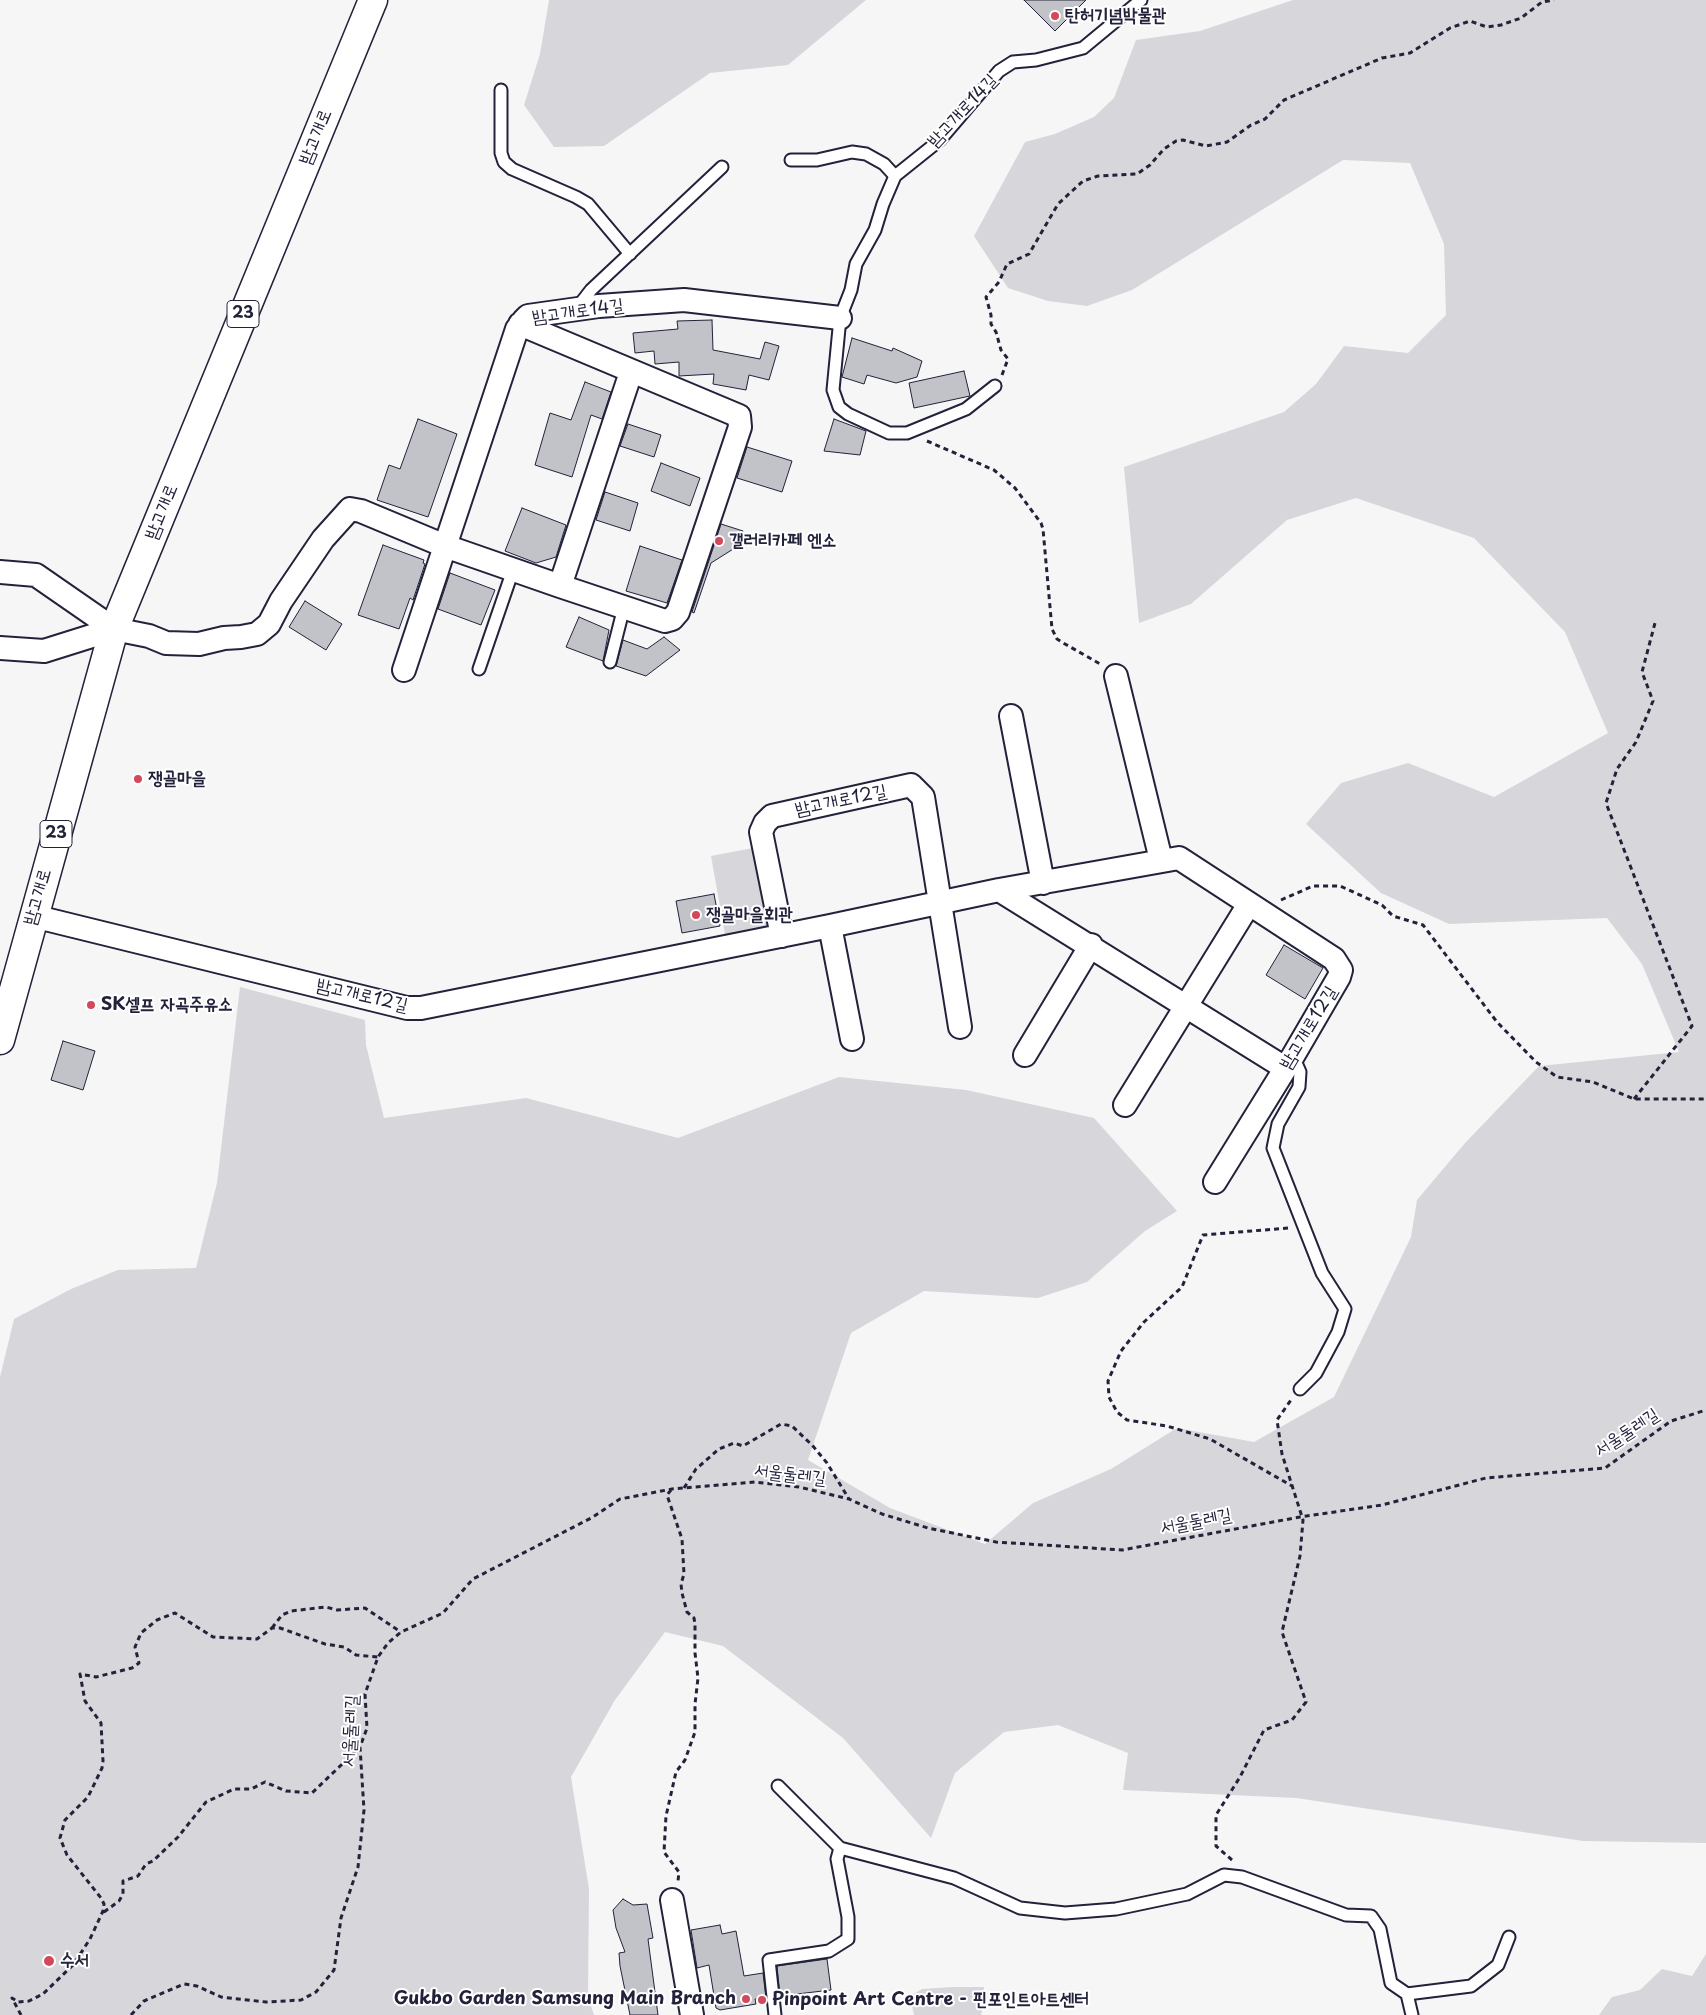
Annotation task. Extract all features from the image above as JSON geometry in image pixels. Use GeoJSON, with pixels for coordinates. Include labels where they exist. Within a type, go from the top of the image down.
{"type":"FeatureCollection","features":[{"type":"Feature","properties":{"kind":"main road","name":"밤고개로"},"geometry":{"type":"LineString","coordinates":[[0,1040],[32,916],[114,629],[373,0]]}},
{"type":"Feature","properties":{"kind":"street","name":"밤고개로14길"},"geometry":{"type":"LineString","coordinates":[[404,670],[520,324],[528,316],[576,309],[684,300],[840,318]]}},
{"type":"Feature","properties":{"kind":"street"},"geometry":{"type":"LineString","coordinates":[[0,572],[36,575],[114,629],[149,636],[175,645],[199,644],[256,634],[269,624],[281,602],[324,539],[350,509],[361,511],[445,546],[513,570],[665,621],[672,619],[678,612],[740,427],[739,416],[520,324]]}},
{"type":"Feature","properties":{"kind":"street"},"geometry":{"type":"LineString","coordinates":[[560,586],[631,372]]}},
{"type":"Feature","properties":{"kind":"street"},"geometry":{"type":"LineString","coordinates":[[0,648],[44,651],[114,629]]}},
{"type":"Feature","properties":{"kind":"street"},"geometry":{"type":"LineString","coordinates":[[1116,676],[1160,860]]}},
{"type":"Feature","properties":{"kind":"street"},"geometry":{"type":"LineString","coordinates":[[1011,716],[1044,883]]}},
{"type":"Feature","properties":{"kind":"street","name":"밤고개로12길"},"geometry":{"type":"LineString","coordinates":[[782,936],[761,832],[764,823],[772,816],[911,786],[924,797],[940,903]]}},
{"type":"Feature","properties":{"kind":"street","name":"밤고개로12길"},"geometry":{"type":"LineString","coordinates":[[32,916],[398,1005],[421,1008],[782,936],[999,890],[1179,858],[1334,959],[1341,970],[1339,977],[1289,1062],[1215,1182]]}},
{"type":"Feature","properties":{"kind":"street"},"geometry":{"type":"LineString","coordinates":[[999,890],[1091,945],[1187,1007],[1289,1062]]}},
{"type":"Feature","properties":{"kind":"street"},"geometry":{"type":"LineString","coordinates":[[940,903],[960,1027]]}},
{"type":"Feature","properties":{"kind":"street"},"geometry":{"type":"LineString","coordinates":[[1126,1105],[1187,1007],[1253,907]]}},
{"type":"Feature","properties":{"kind":"street"},"geometry":{"type":"LineString","coordinates":[[830,926],[852,1039]]}},
{"type":"Feature","properties":{"kind":"street"},"geometry":{"type":"LineString","coordinates":[[1025,1055],[1091,945]]}},
{"type":"Feature","properties":{"kind":"street"},"geometry":{"type":"LineString","coordinates":[[672,1900],[692,2015]]}},
{"type":"Feature","properties":{"kind":"lane","name":"밤고개로14길"},"geometry":{"type":"LineString","coordinates":[[995,386],[966,409],[907,433],[888,433],[848,414],[838,407],[833,390],[840,318],[851,290],[856,264],[875,230],[882,204],[895,176],[940,140],[999,72],[1013,62],[1036,60],[1083,48],[1140,0]]}},
{"type":"Feature","properties":{"kind":"lane"},"geometry":{"type":"LineString","coordinates":[[501,90],[501,153],[504,162],[512,169],[576,196],[588,204],[630,254]]}},
{"type":"Feature","properties":{"kind":"lane"},"geometry":{"type":"LineString","coordinates":[[791,160],[817,160],[852,152],[866,154],[884,164],[895,176]]}},
{"type":"Feature","properties":{"kind":"lane"},"geometry":{"type":"LineString","coordinates":[[576,309],[591,290],[722,168]]}},
{"type":"Feature","properties":{"kind":"lane"},"geometry":{"type":"LineString","coordinates":[[479,669],[513,570]]}},
{"type":"Feature","properties":{"kind":"lane"},"geometry":{"type":"LineString","coordinates":[[610,662],[624,607]]}},
{"type":"Feature","properties":{"kind":"lane"},"geometry":{"type":"LineString","coordinates":[[1289,1062],[1300,1072],[1299,1087],[1278,1124],[1274,1148],[1322,1273],[1345,1309],[1338,1332],[1316,1373],[1300,1389]]}},
{"type":"Feature","properties":{"kind":"lane"},"geometry":{"type":"LineString","coordinates":[[778,1786],[840,1848],[954,1878],[1020,1908],[1066,1913],[1116,1909],[1187,1894],[1224,1876],[1242,1877],[1346,1916],[1371,1916],[1380,1929],[1391,1983],[1407,1994],[1471,1986],[1498,1965],[1509,1937]]}},
{"type":"Feature","properties":{"kind":"lane"},"geometry":{"type":"LineString","coordinates":[[775,2015],[768,1960],[829,1951],[848,1939],[848,1917],[837,1859],[840,1848]]}},
{"type":"Feature","properties":{"kind":"lane"},"geometry":{"type":"LineString","coordinates":[[1407,1994],[1412,2015]]}},
{"type":"Feature","properties":{"kind":"path"},"geometry":{"type":"LineString","coordinates":[[995,386],[1008,365],[1008,359],[1001,350],[996,332],[991,324],[991,315],[986,297],[1000,282],[1007,264],[1029,254],[1058,204],[1083,181],[1098,176],[1137,174],[1150,165],[1164,148],[1176,141],[1183,140],[1206,146],[1227,142],[1265,119],[1284,100],[1382,58],[1410,53],[1450,28],[1470,21],[1487,27],[1501,25],[1520,18],[1542,2],[1554,0]]}},
{"type":"Feature","properties":{"kind":"path"},"geometry":{"type":"LineString","coordinates":[[907,433],[994,470],[1016,488],[1044,529],[1052,629],[1057,638],[1065,644],[1108,668],[1116,676]]}},
{"type":"Feature","properties":{"kind":"path"},"geometry":{"type":"LineString","coordinates":[[1634,1099],[1692,1026],[1606,803],[1617,770],[1636,742],[1653,701],[1642,672],[1655,623]]}},
{"type":"Feature","properties":{"kind":"path"},"geometry":{"type":"LineString","coordinates":[[1253,907],[1313,886],[1340,886],[1382,904],[1393,916],[1423,925],[1498,1022],[1536,1062],[1557,1077],[1593,1082],[1634,1099],[1706,1099]]}},
{"type":"Feature","properties":{"kind":"path"},"geometry":{"type":"LineString","coordinates":[[1292,1486],[1210,1439],[1167,1426],[1127,1420],[1117,1412],[1109,1397],[1108,1381],[1121,1352],[1144,1322],[1182,1287],[1203,1235],[1304,1227]]}},
{"type":"Feature","properties":{"kind":"path"},"geometry":{"type":"LineString","coordinates":[[1254,1882],[1216,1846],[1216,1816],[1264,1730],[1292,1720],[1306,1702],[1282,1632],[1300,1556],[1303,1520],[1300,1517],[1282,1454],[1277,1420],[1300,1389]]}},
{"type":"Feature","properties":{"kind":"path","name":"서울둘레길"},"geometry":{"type":"LineString","coordinates":[[131,2015],[144,2001],[184,1984],[197,1986],[221,1997],[266,2002],[301,2000],[316,1992],[334,1970],[341,1918],[358,1867],[364,1810],[360,1747],[366,1728],[365,1694],[378,1657],[388,1643],[401,1632],[443,1614],[473,1579],[593,1517],[620,1499],[672,1489],[756,1482],[799,1487],[849,1499],[882,1514],[928,1528],[996,1542],[1122,1550],[1300,1517],[1382,1505],[1486,1478],[1605,1468],[1671,1421],[1706,1410]]}},
{"type":"Feature","properties":{"kind":"path"},"geometry":{"type":"LineString","coordinates":[[684,1488],[696,1469],[719,1450],[734,1443],[743,1446],[781,1424],[792,1426],[812,1445],[828,1463],[849,1499]]}},
{"type":"Feature","properties":{"kind":"path"},"geometry":{"type":"LineString","coordinates":[[672,1489],[667,1495],[682,1540],[684,1574],[681,1584],[682,1593],[687,1612],[694,1618],[698,1678],[695,1704],[695,1732],[685,1760],[676,1772],[666,1816],[664,1852],[679,1872],[672,1900]]}},
{"type":"Feature","properties":{"kind":"path"},"geometry":{"type":"LineString","coordinates":[[20,2015],[12,1998],[18,2002],[29,2001],[43,1994],[73,1966],[103,1912],[104,1904],[101,1898],[67,1855],[60,1838],[65,1820],[88,1797],[103,1761],[101,1723],[85,1701],[80,1674],[96,1677],[132,1668],[139,1663],[135,1647],[141,1633],[165,1615],[175,1613],[213,1637],[229,1639],[257,1639],[272,1628],[282,1615],[291,1611],[326,1608],[337,1610],[365,1608],[401,1632]]}},
{"type":"Feature","properties":{"kind":"path"},"geometry":{"type":"LineString","coordinates":[[272,1628],[280,1628],[324,1644],[344,1647],[356,1655],[378,1657]]}},
{"type":"Feature","properties":{"kind":"path"},"geometry":{"type":"LineString","coordinates":[[103,1912],[118,1901],[123,1894],[123,1881],[138,1876],[146,1864],[153,1861],[178,1837],[206,1802],[234,1789],[251,1789],[265,1782],[286,1792],[312,1793],[360,1747]]}},
{"type":"Feature","properties":{"kind":"shaded area"},"geometry":{"type":"Polygon","coordinates":[[[549,0],[866,0],[788,65],[710,73],[604,146],[554,147],[524,105],[540,54],[549,0]]]}},
{"type":"Feature","properties":{"kind":"shaded area"},"geometry":{"type":"Polygon","coordinates":[[[1293,0],[1706,0],[1706,1843],[1583,1841],[1296,1798],[1123,1790],[1128,1753],[1058,1725],[1004,1732],[955,1773],[931,1838],[843,1738],[723,1646],[665,1632],[615,1700],[571,1777],[589,1889],[588,1997],[594,2015],[0,2015],[0,1377],[14,1319],[71,1289],[118,1270],[196,1268],[217,1183],[240,987],[365,1020],[366,1045],[384,1118],[526,1098],[678,1138],[839,1077],[966,1090],[1094,1118],[1177,1211],[1145,1231],[1087,1282],[1038,1298],[924,1291],[851,1333],[808,1460],[890,1508],[985,1544],[1033,1503],[1111,1469],[1177,1428],[1254,1442],[1334,1397],[1411,1237],[1417,1200],[1465,1143],[1539,1066],[1679,1052],[1642,964],[1607,918],[1449,924],[1381,893],[1306,824],[1341,783],[1408,763],[1494,797],[1608,733],[1565,632],[1474,538],[1356,498],[1287,520],[1191,604],[1139,623],[1124,467],[1284,412],[1316,384],[1344,346],[1408,353],[1446,315],[1444,244],[1410,163],[1343,160],[1132,290],[1087,306],[1048,301],[1008,288],[974,236],[1025,142],[1055,134],[1094,117],[1114,98],[1136,40],[1200,31],[1293,0]]]}},
{"type":"Feature","properties":{"kind":"shaded area"},"geometry":{"type":"Polygon","coordinates":[[[753,848],[769,933],[726,940],[711,856],[753,848]]]}},
{"type":"Feature","properties":{"kind":"shaded area"},"geometry":{"type":"Polygon","coordinates":[[[1706,1954],[1706,2015],[1599,2015],[1612,1997],[1640,1990],[1662,1969],[1692,1976],[1706,1954]]]}},
{"type":"Feature","properties":{"kind":"shaded area"},"geometry":{"type":"Polygon","coordinates":[[[984,1987],[984,2004],[981,2015],[914,2015],[910,1996],[922,1989],[984,1987]]]}},
{"type":"Feature","properties":{"kind":"building","name":"탄허기념박물관"},"geometry":{"type":"Polygon","coordinates":[[[1024,0],[1086,0],[1055,31],[1024,0]]]}},
{"type":"Feature","properties":{"kind":"building"},"geometry":{"type":"Polygon","coordinates":[[[712,320],[713,350],[760,359],[765,342],[779,346],[769,380],[749,375],[746,390],[713,384],[714,374],[679,376],[679,362],[655,364],[654,351],[635,353],[633,333],[678,329],[677,321],[712,320]]]}},
{"type":"Feature","properties":{"kind":"building"},"geometry":{"type":"Polygon","coordinates":[[[852,338],[892,351],[893,348],[922,361],[917,377],[896,383],[867,375],[864,384],[842,377],[852,338]]]}},
{"type":"Feature","properties":{"kind":"building"},"geometry":{"type":"Polygon","coordinates":[[[964,371],[970,396],[914,408],[909,383],[964,371]]]}},
{"type":"Feature","properties":{"kind":"building"},"geometry":{"type":"Polygon","coordinates":[[[585,382],[611,392],[602,419],[591,415],[572,477],[535,465],[550,413],[571,420],[585,382]]]}},
{"type":"Feature","properties":{"kind":"building"},"geometry":{"type":"Polygon","coordinates":[[[418,419],[457,434],[428,517],[377,500],[389,465],[400,469],[418,419]]]}},
{"type":"Feature","properties":{"kind":"building"},"geometry":{"type":"Polygon","coordinates":[[[834,419],[866,431],[860,455],[824,451],[834,419]]]}},
{"type":"Feature","properties":{"kind":"building"},"geometry":{"type":"Polygon","coordinates":[[[628,424],[661,435],[654,457],[620,446],[628,424]]]}},
{"type":"Feature","properties":{"kind":"building"},"geometry":{"type":"Polygon","coordinates":[[[747,447],[792,461],[782,492],[737,478],[747,447]]]}},
{"type":"Feature","properties":{"kind":"building"},"geometry":{"type":"Polygon","coordinates":[[[661,463],[700,478],[690,506],[651,491],[661,463]]]}},
{"type":"Feature","properties":{"kind":"building"},"geometry":{"type":"Polygon","coordinates":[[[605,492],[638,503],[630,531],[596,520],[605,492]]]}},
{"type":"Feature","properties":{"kind":"building"},"geometry":{"type":"Polygon","coordinates":[[[522,508],[566,525],[556,557],[536,563],[505,551],[522,508]]]}},
{"type":"Feature","properties":{"kind":"building"},"geometry":{"type":"Polygon","coordinates":[[[721,524],[743,531],[738,546],[711,563],[694,613],[692,612],[721,524]]]}},
{"type":"Feature","properties":{"kind":"building"},"geometry":{"type":"Polygon","coordinates":[[[383,545],[424,560],[423,563],[425,564],[413,600],[410,598],[399,629],[358,615],[383,545]]]}},
{"type":"Feature","properties":{"kind":"building"},"geometry":{"type":"Polygon","coordinates":[[[640,546],[682,560],[667,603],[626,591],[640,546]]]}},
{"type":"Feature","properties":{"kind":"building"},"geometry":{"type":"Polygon","coordinates":[[[450,573],[495,590],[481,625],[438,609],[450,573]]]}},
{"type":"Feature","properties":{"kind":"building"},"geometry":{"type":"Polygon","coordinates":[[[305,601],[342,624],[326,650],[289,627],[305,601]]]}},
{"type":"Feature","properties":{"kind":"building"},"geometry":{"type":"Polygon","coordinates":[[[579,617],[609,630],[603,661],[566,647],[579,617]]]}},
{"type":"Feature","properties":{"kind":"building"},"geometry":{"type":"Polygon","coordinates":[[[664,637],[680,650],[646,676],[616,666],[623,640],[647,649],[664,637]]]}},
{"type":"Feature","properties":{"kind":"building"},"geometry":{"type":"Polygon","coordinates":[[[714,894],[720,926],[682,933],[676,901],[714,894]]]}},
{"type":"Feature","properties":{"kind":"building"},"geometry":{"type":"Polygon","coordinates":[[[1284,945],[1323,968],[1305,999],[1266,975],[1284,945]]]}},
{"type":"Feature","properties":{"kind":"building"},"geometry":{"type":"Polygon","coordinates":[[[63,1041],[95,1051],[83,1090],[51,1080],[63,1041]]]}},
{"type":"Feature","properties":{"kind":"building"},"geometry":{"type":"Polygon","coordinates":[[[623,1899],[633,1905],[647,1904],[653,1938],[648,1939],[658,2015],[630,2015],[620,1966],[619,1953],[625,1952],[616,1928],[613,1910],[623,1899]]]}},
{"type":"Feature","properties":{"kind":"building"},"geometry":{"type":"Polygon","coordinates":[[[720,1925],[722,1934],[736,1931],[744,1976],[763,1973],[766,1998],[755,1999],[756,2004],[720,2010],[716,2008],[709,1965],[697,1968],[691,1930],[720,1925]]]}},
{"type":"Feature","properties":{"kind":"building"},"geometry":{"type":"Polygon","coordinates":[[[827,1959],[831,1990],[780,1996],[777,1966],[827,1959]]]}},
{"type":"Feature","properties":{"kind":"place","name":"탄허기념박물관"},"geometry":{"type":"Point","coordinates":[1055,16]}},
{"type":"Feature","properties":{"kind":"place","name":"갤러리카페 엔소"},"geometry":{"type":"Point","coordinates":[719,541]}},
{"type":"Feature","properties":{"kind":"place","name":"쟁골마을"},"geometry":{"type":"Point","coordinates":[138,779]}},
{"type":"Feature","properties":{"kind":"place","name":"쟁골마을회관"},"geometry":{"type":"Point","coordinates":[696,915]}},
{"type":"Feature","properties":{"kind":"place","name":"SK셀프 자곡주유소"},"geometry":{"type":"Point","coordinates":[91,1005]}},
{"type":"Feature","properties":{"kind":"place","name":"수서"},"geometry":{"type":"Point","coordinates":[49,1961]}},
{"type":"Feature","properties":{"kind":"place","name":"Gukbo Garden Samsung Main Branch"},"geometry":{"type":"Point","coordinates":[746,1999]}},
{"type":"Feature","properties":{"kind":"place","name":"Pinpoint Art Centre - 핀포인트아트센터"},"geometry":{"type":"Point","coordinates":[762,2000]}}]}
